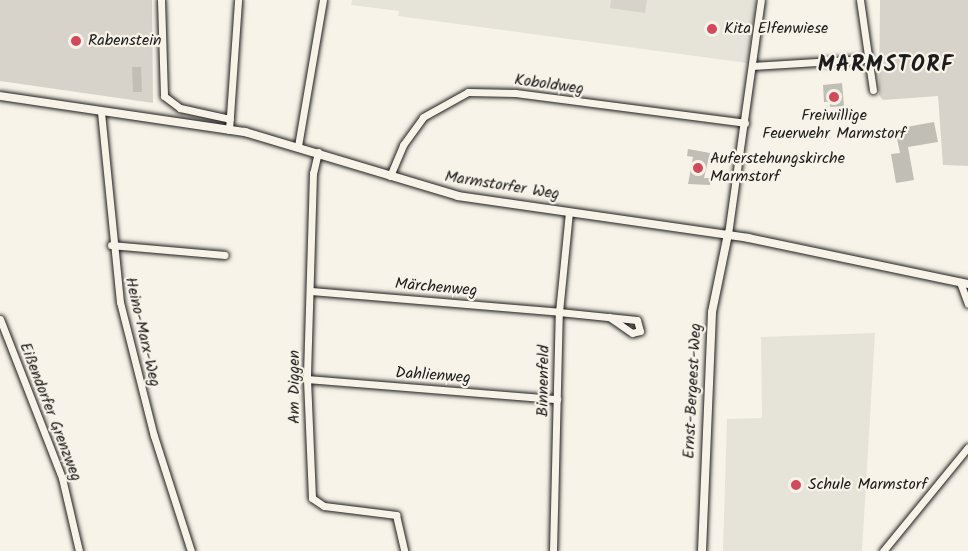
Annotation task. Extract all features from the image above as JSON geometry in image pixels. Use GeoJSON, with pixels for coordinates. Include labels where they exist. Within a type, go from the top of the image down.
{"type":"FeatureCollection","features":[{"type":"Feature","properties":{"kind":"street"},"geometry":{"type":"LineString","coordinates":[[161,0],[164,96],[180,108],[230,119]]}},
{"type":"Feature","properties":{"kind":"street"},"geometry":{"type":"LineString","coordinates":[[229,130],[238,0]]}},
{"type":"Feature","properties":{"kind":"street"},"geometry":{"type":"LineString","coordinates":[[298,146],[323,0]]}},
{"type":"Feature","properties":{"kind":"street"},"geometry":{"type":"LineString","coordinates":[[728,234],[761,0]]}},
{"type":"Feature","properties":{"kind":"street"},"geometry":{"type":"LineString","coordinates":[[860,0],[866,59],[873,90]]}},
{"type":"Feature","properties":{"kind":"street"},"geometry":{"type":"LineString","coordinates":[[752,66],[866,59]]}},
{"type":"Feature","properties":{"kind":"street","name":"Koboldweg"},"geometry":{"type":"LineString","coordinates":[[390,176],[403,144],[423,117],[468,92],[515,93],[745,123]]}},
{"type":"Feature","properties":{"kind":"street","name":"Marmstorfer Weg"},"geometry":{"type":"LineString","coordinates":[[0,96],[229,130],[298,146],[458,196],[728,234],[964,283]]}},
{"type":"Feature","properties":{"kind":"street","name":"Heino-Marx-Weg"},"geometry":{"type":"LineString","coordinates":[[101,112],[111,245],[120,302],[154,436],[191,551]]}},
{"type":"Feature","properties":{"kind":"street","name":"Am Diggen"},"geometry":{"type":"LineString","coordinates":[[318,152],[313,172],[308,380],[312,498],[324,506],[396,515],[404,551]]}},
{"type":"Feature","properties":{"kind":"street","name":"Binnenfeld"},"geometry":{"type":"LineString","coordinates":[[553,551],[559,312],[569,212]]}},
{"type":"Feature","properties":{"kind":"street","name":"Ernst-Bergeest-Weg"},"geometry":{"type":"LineString","coordinates":[[702,551],[712,312],[728,234]]}},
{"type":"Feature","properties":{"kind":"street"},"geometry":{"type":"LineString","coordinates":[[111,245],[225,255]]}},
{"type":"Feature","properties":{"kind":"street"},"geometry":{"type":"LineString","coordinates":[[964,283],[968,304]]}},
{"type":"Feature","properties":{"kind":"street","name":"Märchenweg"},"geometry":{"type":"LineString","coordinates":[[311,291],[609,317]]}},
{"type":"Feature","properties":{"kind":"street","name":"Eißendorfer Grenzweg"},"geometry":{"type":"LineString","coordinates":[[0,319],[62,478],[80,551]]}},
{"type":"Feature","properties":{"kind":"street","name":"Dahlienweg"},"geometry":{"type":"LineString","coordinates":[[308,380],[557,399]]}},
{"type":"Feature","properties":{"kind":"street"},"geometry":{"type":"LineString","coordinates":[[883,551],[968,447]]}},
{"type":"Feature","properties":{"kind":"shaded area","name":"Rabenstein"},"geometry":{"type":"Polygon","coordinates":[[[0,0],[152,0],[153,103],[0,81],[0,0]]]}},
{"type":"Feature","properties":{"kind":"shaded area"},"geometry":{"type":"Polygon","coordinates":[[[352,0],[756,0],[747,63],[398,16],[399,11],[351,5],[352,0]]]}},
{"type":"Feature","properties":{"kind":"shaded area"},"geometry":{"type":"Polygon","coordinates":[[[611,0],[647,0],[645,13],[610,8],[611,0]]]}},
{"type":"Feature","properties":{"kind":"shaded area"},"geometry":{"type":"Polygon","coordinates":[[[880,0],[968,0],[968,166],[943,165],[938,96],[883,100],[879,95],[880,0]]]}},
{"type":"Feature","properties":{"kind":"shaded area","name":"Schule Marmstorf"},"geometry":{"type":"Polygon","coordinates":[[[875,333],[862,551],[723,551],[727,419],[762,418],[761,337],[875,333]]]}},
{"type":"Feature","properties":{"kind":"building"},"geometry":{"type":"Polygon","coordinates":[[[132,67],[141,67],[142,92],[133,92],[132,67]]]}},
{"type":"Feature","properties":{"kind":"building","name":"Freiwillige Feuerwehr Marmstorf"},"geometry":{"type":"Polygon","coordinates":[[[842,83],[844,106],[830,107],[830,102],[824,102],[823,85],[842,83]]]}},
{"type":"Feature","properties":{"kind":"building"},"geometry":{"type":"Polygon","coordinates":[[[934,122],[938,142],[908,147],[914,180],[896,183],[891,154],[900,153],[895,129],[934,122]]]}},
{"type":"Feature","properties":{"kind":"building","name":"Auferstehungskirche Marmstorf"},"geometry":{"type":"Polygon","coordinates":[[[688,149],[710,153],[704,178],[711,178],[710,185],[688,184],[693,157],[687,156],[688,149]]]}},
{"type":"Feature","properties":{"kind":"place","name":"Kita Elfenwiese"},"geometry":{"type":"Point","coordinates":[712,29]}},
{"type":"Feature","properties":{"kind":"place","name":"Rabenstein"},"geometry":{"type":"Point","coordinates":[76,41]}},
{"type":"Feature","properties":{"kind":"place","name":"Freiwillige Feuerwehr Marmstorf"},"geometry":{"type":"Point","coordinates":[834,97]}},
{"type":"Feature","properties":{"kind":"place","name":"Auferstehungskirche Marmstorf"},"geometry":{"type":"Point","coordinates":[698,168]}},
{"type":"Feature","properties":{"kind":"place","name":"Schule Marmstorf"},"geometry":{"type":"Point","coordinates":[796,485]}},
{"type":"Feature","properties":{"kind":"district","name":"MARMSTORF"},"geometry":{"type":"Point","coordinates":[886,66]}}]}
